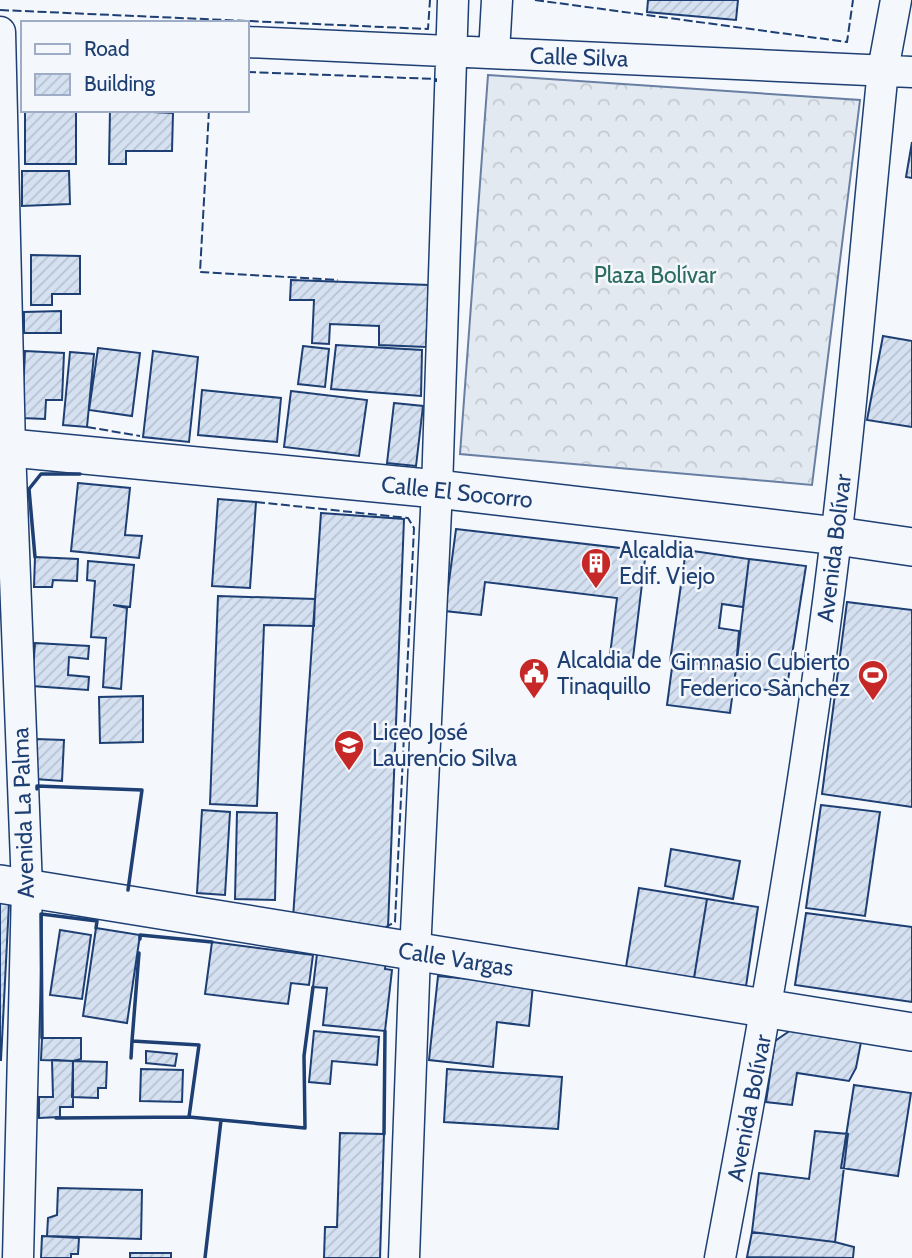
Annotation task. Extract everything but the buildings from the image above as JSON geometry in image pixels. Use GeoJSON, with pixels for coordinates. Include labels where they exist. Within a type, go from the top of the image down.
{"type":"FeatureCollection","features":[{"type":"Feature","properties":{"kind":"street"},"geometry":{"type":"LineString","coordinates":[[404,1258],[437,489],[453,0]]}},
{"type":"Feature","properties":{"kind":"street"},"geometry":{"type":"LineString","coordinates":[[494,53],[497,0]]}},
{"type":"Feature","properties":{"kind":"street","name":"Avenida Bolívar"},"geometry":{"type":"LineString","coordinates":[[720,1258],[767,1010],[800,806],[897,71],[896,0]]}},
{"type":"Feature","properties":{"kind":"street"},"geometry":{"type":"LineString","coordinates":[[0,32],[21,33]]}},
{"type":"Feature","properties":{"kind":"street","name":"Avenida La Palma"},"geometry":{"type":"LineString","coordinates":[[0,32],[18,1258]]}},
{"type":"Feature","properties":{"kind":"street","name":"Calle Silva"},"geometry":{"type":"LineString","coordinates":[[248,42],[897,71]]}},
{"type":"Feature","properties":{"kind":"street","name":"Calle El Socorro"},"geometry":{"type":"LineString","coordinates":[[5,447],[437,489],[912,547]]}},
{"type":"Feature","properties":{"kind":"street","name":"Calle Vargas"},"geometry":{"type":"LineString","coordinates":[[13,886],[912,1032]]}},
{"type":"Feature","properties":{"kind":"green space","name":"Plaza Bolívar"},"geometry":{"type":"Polygon","coordinates":[[[488,75],[860,100],[812,485],[460,454],[488,75]]]}},
{"type":"Feature","properties":{"kind":"fence"},"geometry":{"type":"LineString","coordinates":[[248,21],[428,29],[430,0]]}},
{"type":"Feature","properties":{"kind":"fence"},"geometry":{"type":"LineString","coordinates":[[535,0],[847,42],[853,0]]}},
{"type":"Feature","properties":{"kind":"fence"},"geometry":{"type":"LineString","coordinates":[[0,10],[248,21]]}},
{"type":"Feature","properties":{"kind":"fence"},"geometry":{"type":"LineString","coordinates":[[248,72],[436,79],[436,82]]}},
{"type":"Feature","properties":{"kind":"fence"},"geometry":{"type":"LineString","coordinates":[[209,112],[200,272],[338,280]]}},
{"type":"Feature","properties":{"kind":"fence"},"geometry":{"type":"LineString","coordinates":[[87,427],[140,436]]}},
{"type":"Feature","properties":{"kind":"fence"},"geometry":{"type":"LineString","coordinates":[[256,502],[408,518],[414,528],[395,922],[386,927]]}},
{"type":"Feature","properties":{"kind":"wall"},"geometry":{"type":"LineString","coordinates":[[35,557],[29,489],[41,474],[80,474]]}},
{"type":"Feature","properties":{"kind":"wall"},"geometry":{"type":"LineString","coordinates":[[37,789],[37,786],[142,790],[128,890]]}},
{"type":"Feature","properties":{"kind":"wall"},"geometry":{"type":"LineString","coordinates":[[42,1038],[41,914],[97,921],[96,928]]}},
{"type":"Feature","properties":{"kind":"wall"},"geometry":{"type":"LineString","coordinates":[[140,939],[140,935],[212,942]]}},
{"type":"Feature","properties":{"kind":"wall"},"geometry":{"type":"LineString","coordinates":[[132,1041],[139,953]]}},
{"type":"Feature","properties":{"kind":"wall"},"geometry":{"type":"LineString","coordinates":[[56,1118],[189,1117],[305,1128],[304,1056],[313,987]]}},
{"type":"Feature","properties":{"kind":"wall"},"geometry":{"type":"LineString","coordinates":[[384,1134],[385,1031]]}},
{"type":"Feature","properties":{"kind":"wall"},"geometry":{"type":"LineString","coordinates":[[131,1058],[132,1041],[199,1045],[189,1117]]}},
{"type":"Feature","properties":{"kind":"wall"},"geometry":{"type":"LineString","coordinates":[[205,1258],[221,1120]]}},
{"type":"Feature","properties":{"kind":"place","name":"Alcaldia Edif. Viejo"},"geometry":{"type":"Point","coordinates":[596,590]}},
{"type":"Feature","properties":{"kind":"place","name":"Alcaldia de Tinaquillo"},"geometry":{"type":"Point","coordinates":[534,700]}},
{"type":"Feature","properties":{"kind":"place","name":"Gimnasio Cubierto Federico Sànchez"},"geometry":{"type":"Point","coordinates":[873,702]}},
{"type":"Feature","properties":{"kind":"place","name":"Liceo José Laurencio Silva"},"geometry":{"type":"Point","coordinates":[349,772]}}]}
